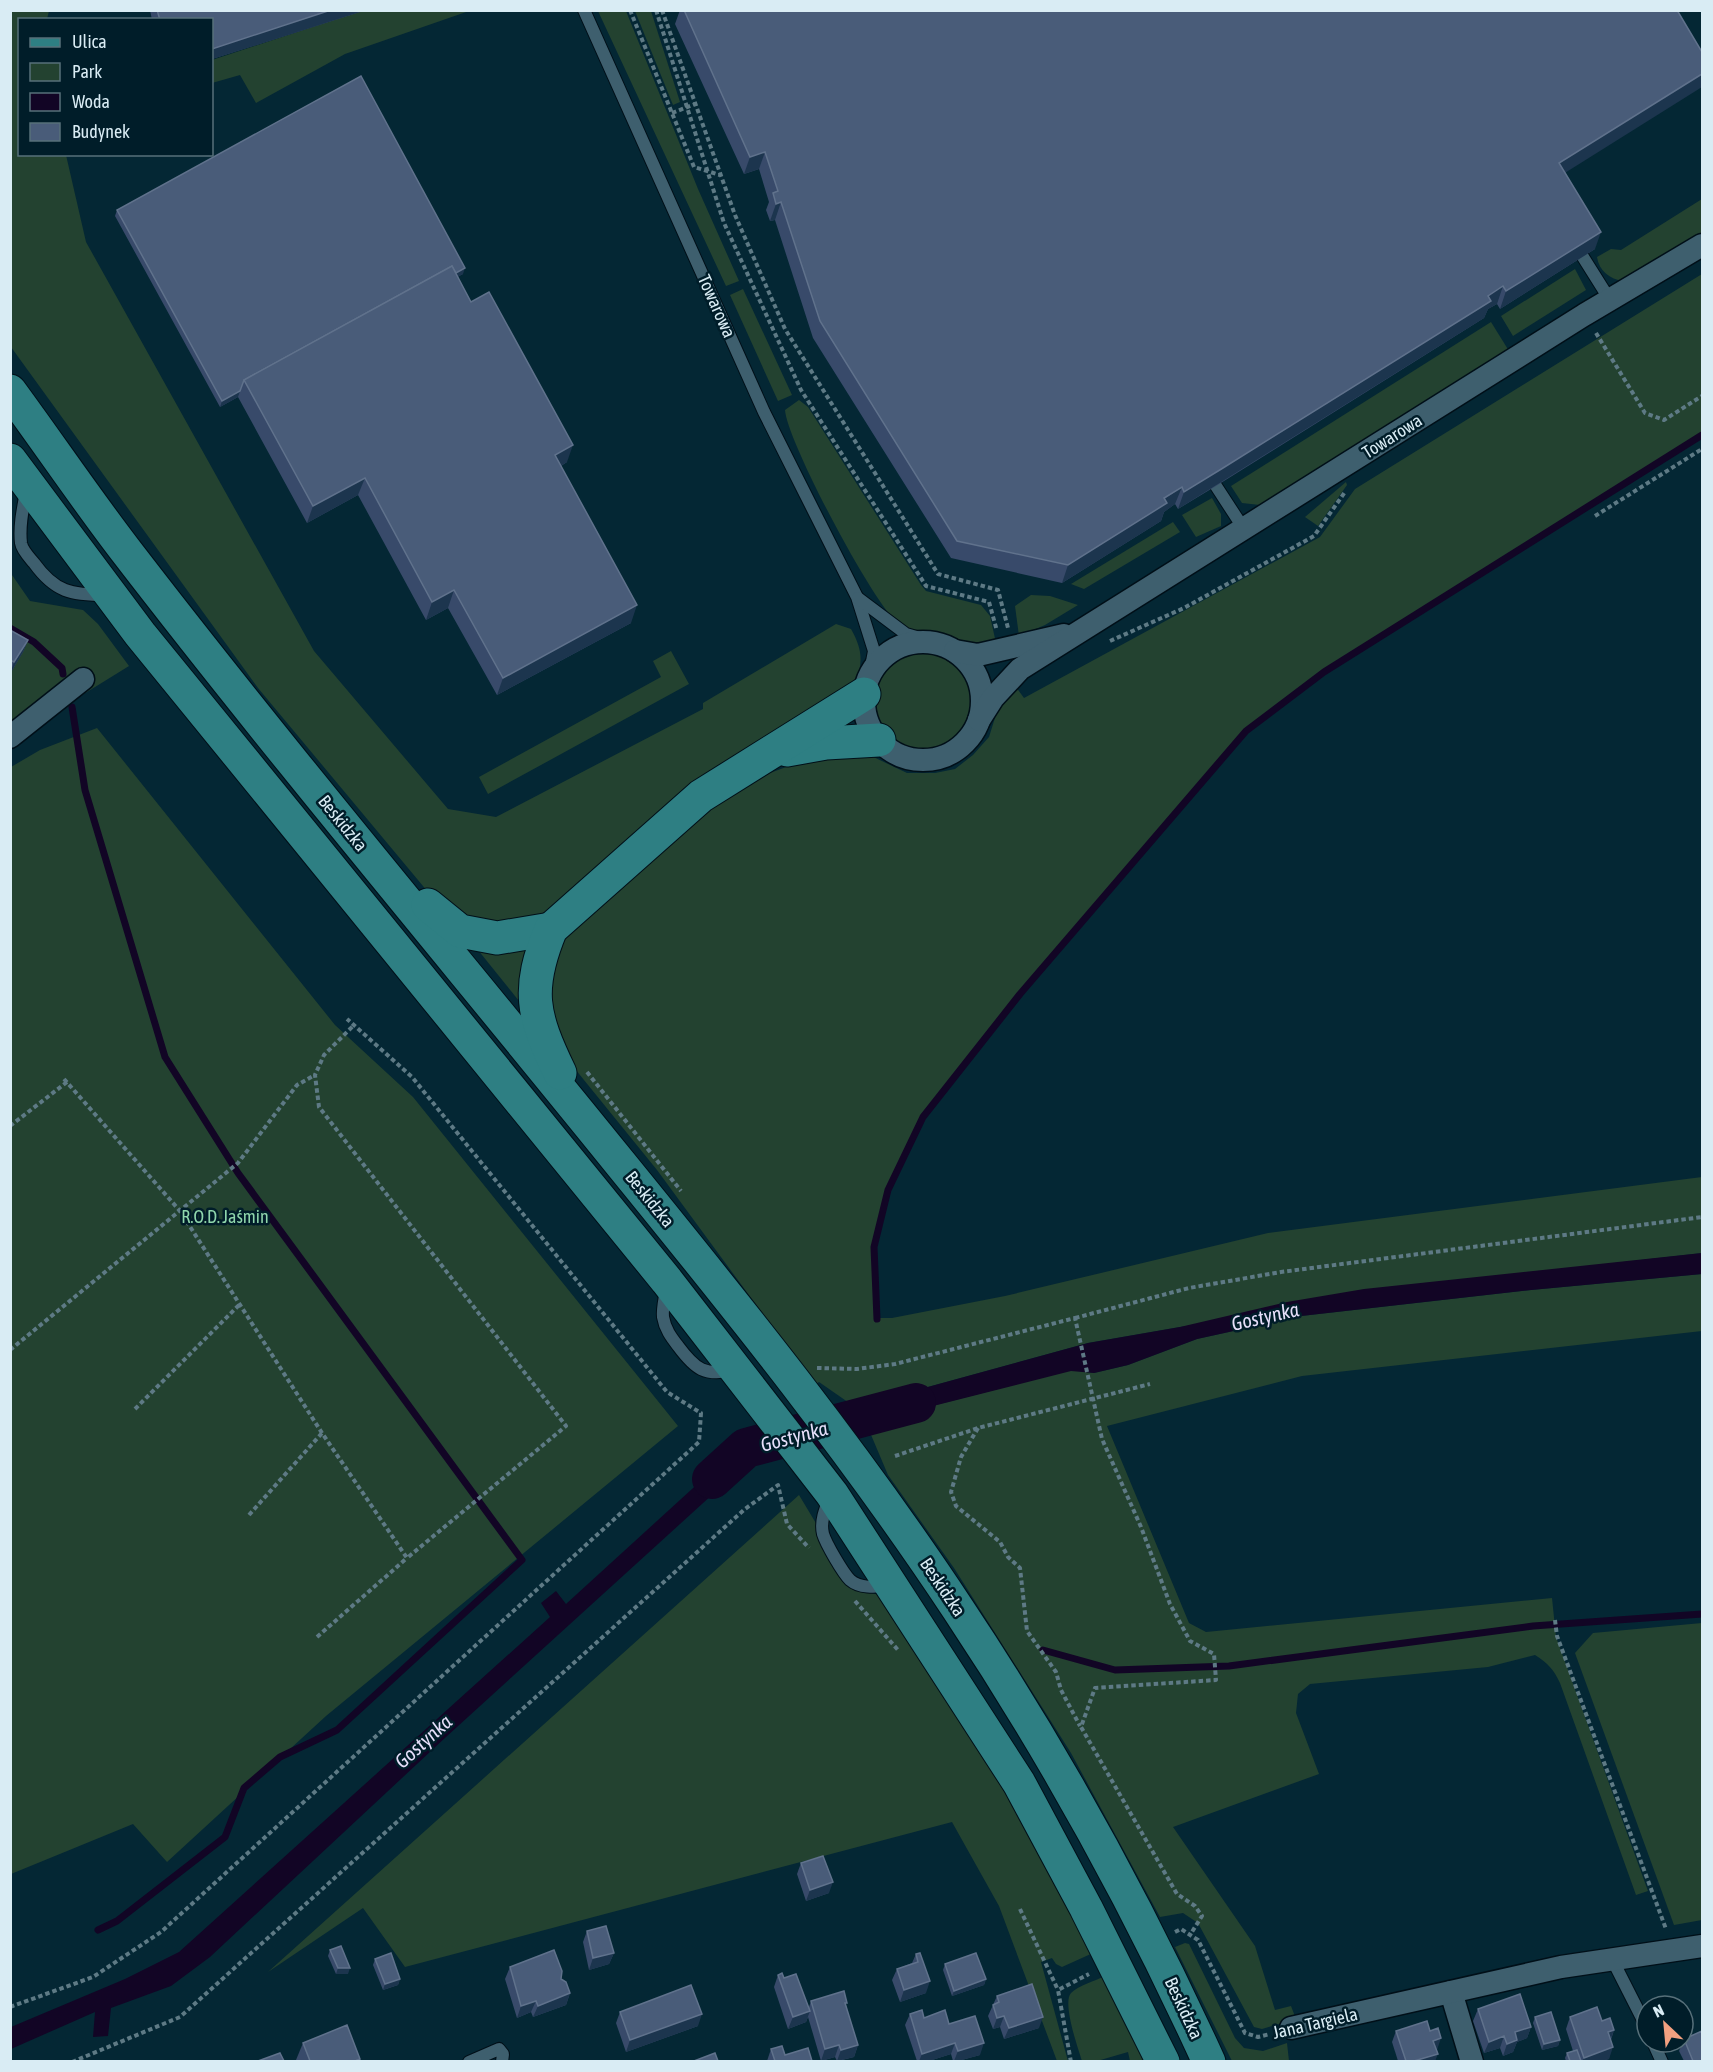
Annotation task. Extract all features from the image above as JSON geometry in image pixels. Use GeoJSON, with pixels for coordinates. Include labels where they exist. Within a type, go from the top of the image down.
{"type":"FeatureCollection","features":[{"type":"Feature","properties":{"kind":"main road","name":"Beskidzka"},"geometry":{"type":"LineString","coordinates":[[10,391],[123,548],[381,871],[579,1112],[781,1365],[871,1483],[958,1608],[1072,1793],[1165,1967],[1209,2061]]}},
{"type":"Feature","properties":{"kind":"main road"},"geometry":{"type":"LineString","coordinates":[[19,472],[108,594],[667,1281],[832,1494],[1019,1783],[1097,1928],[1163,2061]]}},
{"type":"Feature","properties":{"kind":"main road"},"geometry":{"type":"LineString","coordinates":[[579,1112],[546,1044],[536,1012],[533,986],[540,954],[550,929],[680,812],[725,779],[771,753],[867,683]]}},
{"type":"Feature","properties":{"kind":"main road"},"geometry":{"type":"LineString","coordinates":[[771,753],[826,743],[879,740]]}},
{"type":"Feature","properties":{"kind":"main road"},"geometry":{"type":"LineString","coordinates":[[381,871],[460,931],[497,938],[550,929]]}},
{"type":"Feature","properties":{"kind":"street","name":"Towarowa"},"geometry":{"type":"LineString","coordinates":[[979,720],[1013,674],[1244,529],[1590,324],[1610,300],[1702,245]]}},
{"type":"Feature","properties":{"kind":"street","name":"Towarowa"},"geometry":{"type":"LineString","coordinates":[[946,647],[978,655],[1083,630]]}},
{"type":"Feature","properties":{"kind":"street"},"geometry":{"type":"LineString","coordinates":[[918,641],[946,647],[970,663],[980,681],[983,701],[979,720],[970,737],[955,751],[938,759],[902,758],[879,740],[870,729],[864,711],[867,683],[882,657],[898,646],[918,641]]}},
{"type":"Feature","properties":{"kind":"street"},"geometry":{"type":"LineString","coordinates":[[10,737],[82,679]]}},
{"type":"Feature","properties":{"kind":"street","name":"Jana Targiela"},"geometry":{"type":"LineString","coordinates":[[1291,2028],[1612,1959],[1702,1946]]}},
{"type":"Feature","properties":{"kind":"street"},"geometry":{"type":"LineString","coordinates":[[1451,1992],[1473,2061]]}},
{"type":"Feature","properties":{"kind":"lane","name":"Towarowa"},"geometry":{"type":"LineString","coordinates":[[584,10],[764,412],[857,597],[874,651],[867,683]]}},
{"type":"Feature","properties":{"kind":"lane"},"geometry":{"type":"LineString","coordinates":[[1583,257],[1610,300]]}},
{"type":"Feature","properties":{"kind":"lane"},"geometry":{"type":"LineString","coordinates":[[1216,486],[1244,529]]}},
{"type":"Feature","properties":{"kind":"lane","name":"Towarowa"},"geometry":{"type":"LineString","coordinates":[[857,597],[906,634],[946,647]]}},
{"type":"Feature","properties":{"kind":"lane"},"geometry":{"type":"LineString","coordinates":[[1612,1959],[1635,2004]]}},
{"type":"Feature","properties":{"kind":"lane"},"geometry":{"type":"LineString","coordinates":[[469,2061],[499,2049],[503,2054],[502,2061]]}},
{"type":"Feature","properties":{"kind":"path"},"geometry":{"type":"LineString","coordinates":[[630,10],[694,166],[721,176]]}},
{"type":"Feature","properties":{"kind":"path"},"geometry":{"type":"LineString","coordinates":[[656,10],[724,223],[801,390],[926,586],[989,602],[1007,648]]}},
{"type":"Feature","properties":{"kind":"path"},"geometry":{"type":"LineString","coordinates":[[662,10],[735,215],[785,329],[938,574],[998,590],[1007,648]]}},
{"type":"Feature","properties":{"kind":"path"},"geometry":{"type":"LineString","coordinates":[[672,113],[695,104]]}},
{"type":"Feature","properties":{"kind":"path"},"geometry":{"type":"LineString","coordinates":[[1590,324],[1605,326]]}},
{"type":"Feature","properties":{"kind":"path"},"geometry":{"type":"LineString","coordinates":[[1586,339],[1590,324]]}},
{"type":"Feature","properties":{"kind":"path"},"geometry":{"type":"LineString","coordinates":[[1590,324],[1645,413],[1664,420],[1702,396]]}},
{"type":"Feature","properties":{"kind":"path"},"geometry":{"type":"LineString","coordinates":[[1595,516],[1702,449]]}},
{"type":"Feature","properties":{"kind":"path"},"geometry":{"type":"LineString","coordinates":[[1106,643],[1184,608],[1314,536],[1351,485]]}},
{"type":"Feature","properties":{"kind":"path"},"geometry":{"type":"LineString","coordinates":[[10,2007],[93,1977],[161,1932],[699,1442],[701,1413],[667,1392],[412,1077],[347,1019]]}},
{"type":"Feature","properties":{"kind":"path"},"geometry":{"type":"LineString","coordinates":[[317,1636],[566,1426],[319,1107],[315,1075],[324,1055],[354,1025]]}},
{"type":"Feature","properties":{"kind":"path"},"geometry":{"type":"LineString","coordinates":[[584,1066],[684,1196]]}},
{"type":"Feature","properties":{"kind":"path"},"geometry":{"type":"LineString","coordinates":[[10,1350],[238,1163],[297,1084],[315,1075]]}},
{"type":"Feature","properties":{"kind":"path"},"geometry":{"type":"LineString","coordinates":[[10,1126],[65,1081],[180,1210],[322,1433],[407,1558]]}},
{"type":"Feature","properties":{"kind":"path"},"geometry":{"type":"LineString","coordinates":[[819,1368],[857,1369],[895,1364],[1189,1288],[1281,1272],[1702,1217]]}},
{"type":"Feature","properties":{"kind":"path"},"geometry":{"type":"LineString","coordinates":[[135,1409],[240,1304]]}},
{"type":"Feature","properties":{"kind":"path"},"geometry":{"type":"LineString","coordinates":[[1075,1318],[1102,1438],[1141,1527],[1170,1604],[1190,1641],[1214,1654],[1216,1680],[1095,1688],[1081,1727]]}},
{"type":"Feature","properties":{"kind":"path"},"geometry":{"type":"LineString","coordinates":[[895,1456],[978,1428],[1150,1384]]}},
{"type":"Feature","properties":{"kind":"path"},"geometry":{"type":"LineString","coordinates":[[978,1428],[961,1457],[951,1492],[956,1506],[1000,1542],[1008,1557],[1020,1568],[1026,1632],[1056,1672],[1060,1690],[1177,1894],[1195,1906],[1202,1916],[1190,1935],[1181,1929],[1169,1935]]}},
{"type":"Feature","properties":{"kind":"path"},"geometry":{"type":"LineString","coordinates":[[249,1515],[322,1433]]}},
{"type":"Feature","properties":{"kind":"path"},"geometry":{"type":"LineString","coordinates":[[72,2061],[180,2016],[745,1509],[778,1485],[787,1524]]}},
{"type":"Feature","properties":{"kind":"path"},"geometry":{"type":"LineString","coordinates":[[1555,1620],[1557,1636],[1673,1950]]}},
{"type":"Feature","properties":{"kind":"path"},"geometry":{"type":"LineString","coordinates":[[1020,1909],[1058,1990],[1071,2061]]}},
{"type":"Feature","properties":{"kind":"path","name":"Jana Targiela"},"geometry":{"type":"LineString","coordinates":[[1190,1935],[1198,1940],[1245,2033],[1258,2037],[1291,2028]]}},
{"type":"Feature","properties":{"kind":"path"},"geometry":{"type":"LineString","coordinates":[[1058,1990],[1100,1969]]}},
{"type":"Feature","properties":{"kind":"green space"},"geometry":{"type":"Polygon","coordinates":[[[364,10],[469,11],[345,54],[256,103],[240,75],[213,83],[213,60],[364,10]]]}},
{"type":"Feature","properties":{"kind":"green space"},"geometry":{"type":"Polygon","coordinates":[[[10,11],[49,11],[47,18],[18,18],[18,156],[66,156],[86,242],[314,651],[448,809],[496,817],[703,709],[703,703],[836,624],[851,629],[860,650],[861,657],[855,685],[541,920],[489,930],[428,892],[258,688],[11,347],[10,11]]]}},
{"type":"Feature","properties":{"kind":"green space"},"geometry":{"type":"Polygon","coordinates":[[[598,11],[626,11],[698,189],[739,281],[726,286],[598,11]]]}},
{"type":"Feature","properties":{"kind":"green space"},"geometry":{"type":"Polygon","coordinates":[[[635,11],[651,11],[680,102],[673,105],[635,11]]]}},
{"type":"Feature","properties":{"kind":"green space"},"geometry":{"type":"Polygon","coordinates":[[[1702,199],[1702,233],[1623,281],[1610,276],[1603,270],[1597,257],[1611,249],[1621,250],[1702,199]]]}},
{"type":"Feature","properties":{"kind":"green space"},"geometry":{"type":"Polygon","coordinates":[[[1575,269],[1586,290],[1513,336],[1501,316],[1575,269]]]}},
{"type":"Feature","properties":{"kind":"green space"},"geometry":{"type":"Polygon","coordinates":[[[1702,274],[1702,434],[1324,672],[1246,731],[1071,935],[923,1117],[888,1190],[874,1247],[877,1318],[892,1318],[1005,1296],[1268,1233],[1702,1177],[1702,1253],[1545,1271],[1088,1343],[855,1407],[819,1382],[815,1385],[657,1170],[558,1048],[544,980],[559,943],[688,820],[753,774],[770,773],[813,757],[863,752],[907,773],[935,773],[955,769],[973,755],[989,737],[999,705],[1016,687],[1024,698],[1320,537],[1355,489],[1702,274]]]}},
{"type":"Feature","properties":{"kind":"green space"},"geometry":{"type":"Polygon","coordinates":[[[743,289],[792,395],[778,401],[730,295],[743,289]]]}},
{"type":"Feature","properties":{"kind":"green space"},"geometry":{"type":"Polygon","coordinates":[[[1491,322],[1509,351],[1260,505],[1242,503],[1231,486],[1491,322]]]}},
{"type":"Feature","properties":{"kind":"green space"},"geometry":{"type":"Polygon","coordinates":[[[799,400],[808,407],[921,585],[926,591],[981,605],[990,616],[996,643],[969,644],[945,635],[908,628],[895,620],[883,606],[850,552],[814,485],[789,427],[785,410],[799,400]]]}},
{"type":"Feature","properties":{"kind":"green space"},"geometry":{"type":"Polygon","coordinates":[[[1346,482],[1347,485],[1318,526],[1305,517],[1346,482]]]}},
{"type":"Feature","properties":{"kind":"green space"},"geometry":{"type":"Polygon","coordinates":[[[1212,498],[1221,514],[1221,526],[1196,537],[1182,515],[1212,498]]]}},
{"type":"Feature","properties":{"kind":"green space"},"geometry":{"type":"Polygon","coordinates":[[[1173,522],[1180,532],[1084,589],[1071,584],[1173,522]]]}},
{"type":"Feature","properties":{"kind":"green space"},"geometry":{"type":"Polygon","coordinates":[[[10,557],[12,575],[30,601],[83,610],[98,624],[129,666],[11,739],[10,557]]]}},
{"type":"Feature","properties":{"kind":"green space"},"geometry":{"type":"Polygon","coordinates":[[[1031,595],[1050,596],[1078,605],[1045,625],[1019,636],[1015,606],[1031,595]]]}},
{"type":"Feature","properties":{"kind":"green space"},"geometry":{"type":"Polygon","coordinates":[[[671,651],[689,684],[488,794],[479,777],[661,677],[653,661],[671,651]]]}},
{"type":"Feature","properties":{"kind":"green space"},"geometry":{"type":"Polygon","coordinates":[[[924,652],[943,656],[959,667],[970,683],[974,702],[970,721],[959,737],[943,748],[924,752],[905,748],[889,737],[878,721],[874,702],[878,683],[889,667],[905,656],[924,652]]]}},
{"type":"Feature","properties":{"kind":"green space","name":"R.O.D. Jaśmin"},"geometry":{"type":"Polygon","coordinates":[[[97,728],[335,1025],[413,1097],[678,1426],[326,1716],[167,1862],[133,1824],[11,1874],[11,767],[40,750],[97,728]]]}},
{"type":"Feature","properties":{"kind":"green space"},"geometry":{"type":"Polygon","coordinates":[[[538,943],[523,1006],[478,950],[538,943]]]}},
{"type":"Feature","properties":{"kind":"green space"},"geometry":{"type":"Polygon","coordinates":[[[1702,1274],[1702,1331],[1302,1376],[1107,1426],[1189,1623],[1206,1632],[1552,1598],[1556,1637],[1648,1891],[1636,1895],[1560,1683],[1550,1667],[1535,1655],[1488,1667],[1310,1684],[1298,1694],[1296,1713],[1319,1774],[1173,1827],[1255,1946],[1275,2010],[1291,2006],[1296,2019],[1262,2029],[1254,2027],[1198,1923],[1183,1913],[1160,1917],[1071,1753],[954,1568],[888,1475],[866,1423],[1071,1370],[1094,1373],[1128,1365],[1197,1339],[1301,1316],[1531,1290],[1702,1274]]]}},
{"type":"Feature","properties":{"kind":"green space"},"geometry":{"type":"Polygon","coordinates":[[[799,1495],[855,1588],[879,1595],[965,1724],[1047,1866],[1093,1953],[1062,1967],[1052,1958],[1041,1962],[1068,2061],[1057,2061],[999,1906],[952,1822],[405,1967],[363,1908],[268,1972],[799,1495]]]}},
{"type":"Feature","properties":{"kind":"green space"},"geometry":{"type":"Polygon","coordinates":[[[1702,1623],[1702,1920],[1674,1925],[1575,1653],[1593,1633],[1702,1623]]]}},
{"type":"Feature","properties":{"kind":"green space"},"geometry":{"type":"Polygon","coordinates":[[[1185,1943],[1189,1944],[1235,2038],[1244,2048],[1263,2051],[1287,2043],[1289,2061],[1232,2061],[1175,1947],[1185,1943]]]}},
{"type":"Feature","properties":{"kind":"green space"},"geometry":{"type":"Polygon","coordinates":[[[1105,1976],[1150,2061],[1130,2061],[1128,2052],[1097,2061],[1082,2061],[1072,2026],[1068,2006],[1069,1998],[1071,1993],[1078,1988],[1105,1976]]]}},
{"type":"Feature","properties":{"kind":"water"},"geometry":{"type":"Polygon","coordinates":[[[1702,1253],[1702,1274],[1531,1290],[1301,1316],[1197,1339],[1128,1365],[1094,1373],[1071,1371],[866,1423],[855,1407],[1088,1343],[1180,1327],[1287,1302],[1364,1289],[1702,1253]]]}},
{"type":"Feature","properties":{"kind":"water"},"geometry":{"type":"Polygon","coordinates":[[[749,1437],[758,1453],[446,1737],[210,1957],[171,1986],[111,2008],[108,2036],[93,2037],[95,2012],[11,2049],[11,2027],[125,1979],[179,1952],[550,1617],[541,1603],[556,1591],[566,1604],[749,1437]]]}},
{"type":"Feature","properties":{"kind":"building"},"geometry":{"type":"Polygon","coordinates":[[[157,10],[331,10],[213,49],[213,18],[159,18],[157,10]]]}},
{"type":"Feature","properties":{"kind":"building"},"geometry":{"type":"Polygon","coordinates":[[[684,10],[1677,10],[1702,52],[1702,74],[1559,163],[1601,232],[1506,291],[1503,286],[1488,296],[1491,301],[1184,492],[1182,487],[1164,498],[1167,503],[1068,565],[957,541],[820,321],[781,202],[776,204],[773,193],[778,191],[765,152],[750,157],[684,10]]]}},
{"type":"Feature","properties":{"kind":"building"},"geometry":{"type":"Polygon","coordinates":[[[361,76],[465,268],[456,273],[452,266],[244,380],[240,391],[222,401],[117,210],[361,76]]]}},
{"type":"Feature","properties":{"kind":"building"},"geometry":{"type":"Polygon","coordinates":[[[452,266],[471,302],[489,292],[573,445],[555,455],[637,605],[503,678],[454,590],[432,602],[365,478],[313,506],[244,380],[452,266]]]}},
{"type":"Feature","properties":{"kind":"building"},"geometry":{"type":"Polygon","coordinates":[[[10,630],[28,640],[14,662],[10,660],[10,630]]]}},
{"type":"Feature","properties":{"kind":"building"},"geometry":{"type":"Polygon","coordinates":[[[823,1856],[833,1882],[810,1890],[801,1863],[823,1856]]]}},
{"type":"Feature","properties":{"kind":"building"},"geometry":{"type":"Polygon","coordinates":[[[606,1926],[614,1953],[593,1958],[587,1931],[606,1926]]]}},
{"type":"Feature","properties":{"kind":"building"},"geometry":{"type":"Polygon","coordinates":[[[341,1946],[350,1968],[338,1968],[330,1950],[341,1946]]]}},
{"type":"Feature","properties":{"kind":"building"},"geometry":{"type":"Polygon","coordinates":[[[554,1950],[562,1971],[561,1979],[566,1982],[570,1993],[538,2006],[536,2001],[521,2006],[510,1967],[554,1950]]]}},
{"type":"Feature","properties":{"kind":"building"},"geometry":{"type":"Polygon","coordinates":[[[391,1953],[400,1979],[385,1984],[375,1959],[391,1953]]]}},
{"type":"Feature","properties":{"kind":"building"},"geometry":{"type":"Polygon","coordinates":[[[920,1953],[930,1981],[904,1990],[897,1969],[918,1962],[916,1954],[920,1953]]]}},
{"type":"Feature","properties":{"kind":"building"},"geometry":{"type":"Polygon","coordinates":[[[976,1953],[986,1979],[954,1991],[945,1964],[976,1953]]]}},
{"type":"Feature","properties":{"kind":"building"},"geometry":{"type":"Polygon","coordinates":[[[782,1973],[784,1978],[796,1974],[810,2011],[793,2017],[778,1975],[782,1973]]]}},
{"type":"Feature","properties":{"kind":"building"},"geometry":{"type":"Polygon","coordinates":[[[1032,1984],[1043,2017],[1009,2028],[1004,2016],[997,2018],[993,2005],[999,2002],[997,1996],[1032,1984]]]}},
{"type":"Feature","properties":{"kind":"building"},"geometry":{"type":"Polygon","coordinates":[[[691,1985],[702,2014],[630,2040],[620,2012],[691,1985]]]}},
{"type":"Feature","properties":{"kind":"building"},"geometry":{"type":"Polygon","coordinates":[[[844,1991],[847,2003],[845,2003],[858,2045],[841,2050],[839,2045],[825,2049],[811,2001],[844,1991]]]}},
{"type":"Feature","properties":{"kind":"building"},"geometry":{"type":"Polygon","coordinates":[[[1520,1994],[1531,2027],[1515,2032],[1517,2040],[1507,2044],[1504,2036],[1489,2042],[1478,2009],[1520,1994]]]}},
{"type":"Feature","properties":{"kind":"building"},"geometry":{"type":"Polygon","coordinates":[[[1597,2007],[1602,2021],[1610,2018],[1614,2030],[1608,2032],[1613,2047],[1584,2058],[1570,2017],[1597,2007]]]}},
{"type":"Feature","properties":{"kind":"building"},"geometry":{"type":"Polygon","coordinates":[[[922,2010],[924,2018],[945,2010],[949,2024],[975,2016],[984,2043],[958,2051],[955,2043],[922,2054],[910,2014],[922,2010]]]}},
{"type":"Feature","properties":{"kind":"building"},"geometry":{"type":"Polygon","coordinates":[[[1551,2012],[1560,2040],[1544,2044],[1535,2017],[1551,2012]]]}},
{"type":"Feature","properties":{"kind":"building"},"geometry":{"type":"Polygon","coordinates":[[[1427,2021],[1430,2031],[1438,2028],[1441,2038],[1433,2041],[1438,2054],[1406,2061],[1396,2031],[1427,2021]]]}},
{"type":"Feature","properties":{"kind":"building"},"geometry":{"type":"Polygon","coordinates":[[[347,2025],[360,2059],[310,2061],[303,2043],[347,2025]]]}},
{"type":"Feature","properties":{"kind":"building"},"geometry":{"type":"Polygon","coordinates":[[[1702,2031],[1702,2061],[1693,2061],[1690,2054],[1695,2054],[1695,2034],[1702,2031]]]}},
{"type":"Feature","properties":{"kind":"building"},"geometry":{"type":"Polygon","coordinates":[[[782,2046],[785,2055],[808,2048],[812,2061],[775,2061],[771,2049],[782,2046]]]}},
{"type":"Feature","properties":{"kind":"building"},"geometry":{"type":"Polygon","coordinates":[[[1577,2050],[1581,2061],[1570,2061],[1567,2053],[1577,2050]]]}},
{"type":"Feature","properties":{"kind":"building"},"geometry":{"type":"Polygon","coordinates":[[[280,2053],[284,2061],[258,2061],[280,2053]]]}},
{"type":"Feature","properties":{"kind":"building"},"geometry":{"type":"Polygon","coordinates":[[[715,2053],[718,2061],[694,2061],[715,2053]]]}},
{"type":"Feature","properties":{"kind":"waterway"},"geometry":{"type":"LineString","coordinates":[[877,1319],[874,1247],[888,1190],[923,1117],[1020,994],[1246,731],[1324,672],[1702,435]]}},
{"type":"Feature","properties":{"kind":"waterway"},"geometry":{"type":"LineString","coordinates":[[10,628],[34,642],[62,668],[63,674]]}},
{"type":"Feature","properties":{"kind":"waterway"},"geometry":{"type":"LineString","coordinates":[[72,707],[85,790],[165,1057],[238,1173],[522,1560],[337,1730],[280,1757],[244,1788],[225,1837],[117,1921],[98,1930]]}},
{"type":"Feature","properties":{"kind":"waterway","name":"Gostynka"},"geometry":{"type":"LineString","coordinates":[[712,1479],[746,1448],[916,1403]]}},
{"type":"Feature","properties":{"kind":"waterway"},"geometry":{"type":"LineString","coordinates":[[1043,1650],[1115,1670],[1229,1666],[1533,1626],[1702,1614]]}}]}
